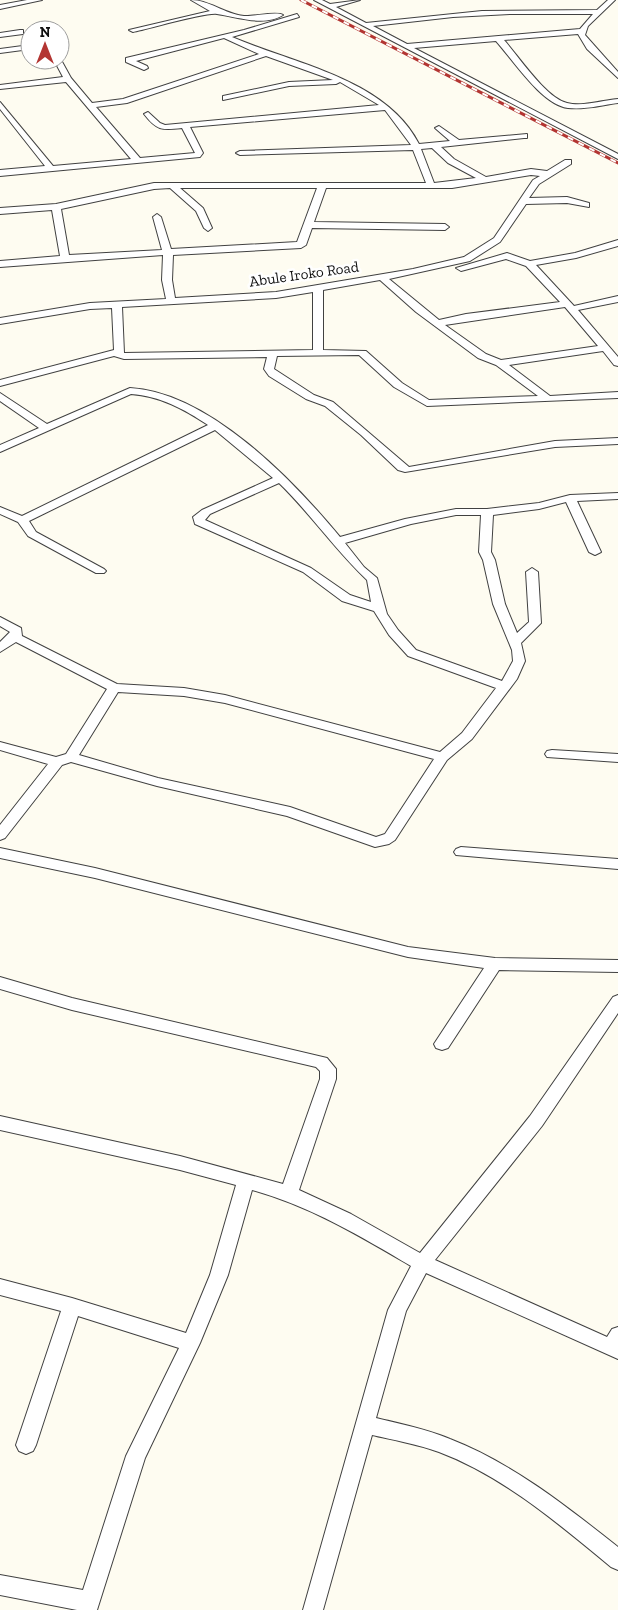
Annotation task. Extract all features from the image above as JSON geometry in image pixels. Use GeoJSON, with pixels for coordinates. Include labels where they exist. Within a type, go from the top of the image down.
{"type":"FeatureCollection","features":[{"type":"Feature","properties":{"kind":"street"},"geometry":{"type":"LineString","coordinates":[[0,7],[39,0]]}},
{"type":"Feature","properties":{"kind":"street"},"geometry":{"type":"LineString","coordinates":[[144,68],[129,60],[205,40],[227,37],[297,16],[284,14],[249,19],[229,17],[212,13],[182,0]]}},
{"type":"Feature","properties":{"kind":"street"},"geometry":{"type":"LineString","coordinates":[[194,0],[212,13]]}},
{"type":"Feature","properties":{"kind":"street"},"geometry":{"type":"LineString","coordinates":[[323,2],[357,0]]}},
{"type":"Feature","properties":{"kind":"street"},"geometry":{"type":"LineString","coordinates":[[612,0],[598,12],[582,31],[581,35],[618,76]]}},
{"type":"Feature","properties":{"kind":"street"},"geometry":{"type":"LineString","coordinates":[[323,2],[366,26],[613,152],[618,157]]}},
{"type":"Feature","properties":{"kind":"street"},"geometry":{"type":"LineString","coordinates":[[366,26],[427,16],[492,11],[598,12]]}},
{"type":"Feature","properties":{"kind":"street"},"geometry":{"type":"LineString","coordinates":[[133,30],[212,13]]}},
{"type":"Feature","properties":{"kind":"street"},"geometry":{"type":"LineString","coordinates":[[407,46],[582,31]]}},
{"type":"Feature","properties":{"kind":"street"},"geometry":{"type":"LineString","coordinates":[[0,35],[20,32]]}},
{"type":"Feature","properties":{"kind":"street"},"geometry":{"type":"LineString","coordinates":[[227,37],[266,54],[344,81],[387,107],[408,132],[431,184]]}},
{"type":"Feature","properties":{"kind":"street"},"geometry":{"type":"LineString","coordinates":[[499,38],[532,77],[559,103],[571,106],[618,101]]}},
{"type":"Feature","properties":{"kind":"street"},"geometry":{"type":"LineString","coordinates":[[0,52],[20,49]]}},
{"type":"Feature","properties":{"kind":"street"},"geometry":{"type":"LineString","coordinates":[[91,105],[124,101],[176,82],[266,54]]}},
{"type":"Feature","properties":{"kind":"street"},"geometry":{"type":"LineString","coordinates":[[63,70],[68,79],[138,161]]}},
{"type":"Feature","properties":{"kind":"street"},"geometry":{"type":"LineString","coordinates":[[0,86],[68,79]]}},
{"type":"Feature","properties":{"kind":"street"},"geometry":{"type":"LineString","coordinates":[[226,98],[289,84],[344,81]]}},
{"type":"Feature","properties":{"kind":"street"},"geometry":{"type":"LineString","coordinates":[[0,104],[51,169]]}},
{"type":"Feature","properties":{"kind":"street"},"geometry":{"type":"LineString","coordinates":[[148,114],[160,127],[387,107]]}},
{"type":"Feature","properties":{"kind":"street"},"geometry":{"type":"LineString","coordinates":[[0,174],[197,155],[198,153],[184,125]]}},
{"type":"Feature","properties":{"kind":"street"},"geometry":{"type":"LineString","coordinates":[[439,128],[457,143]]}},
{"type":"Feature","properties":{"kind":"street"},"geometry":{"type":"LineString","coordinates":[[240,153],[435,146],[524,136]]}},
{"type":"Feature","properties":{"kind":"street"},"geometry":{"type":"LineString","coordinates":[[435,146],[451,161],[485,180]]}},
{"type":"Feature","properties":{"kind":"street","name":"Abule Iroko Road"},"geometry":{"type":"LineString","coordinates":[[4,320],[62,309],[262,296],[318,289],[413,272],[468,259],[490,246],[525,201],[529,190],[547,174],[568,162]]}},
{"type":"Feature","properties":{"kind":"street"},"geometry":{"type":"LineString","coordinates":[[0,211],[56,207],[136,189],[172,186],[322,187],[452,185],[531,172],[547,174]]}},
{"type":"Feature","properties":{"kind":"street"},"geometry":{"type":"LineString","coordinates":[[172,186],[200,210],[208,228]]}},
{"type":"Feature","properties":{"kind":"street"},"geometry":{"type":"LineString","coordinates":[[0,264],[65,258],[294,247],[303,243],[322,187]]}},
{"type":"Feature","properties":{"kind":"street"},"geometry":{"type":"LineString","coordinates":[[525,201],[567,200],[586,205]]}},
{"type":"Feature","properties":{"kind":"street"},"geometry":{"type":"LineString","coordinates":[[56,207],[62,226],[65,258]]}},
{"type":"Feature","properties":{"kind":"street"},"geometry":{"type":"LineString","coordinates":[[157,217],[168,254],[167,280],[171,301]]}},
{"type":"Feature","properties":{"kind":"street"},"geometry":{"type":"LineString","coordinates":[[308,224],[445,227]]}},
{"type":"Feature","properties":{"kind":"street"},"geometry":{"type":"LineString","coordinates":[[529,264],[576,255],[618,243]]}},
{"type":"Feature","properties":{"kind":"street"},"geometry":{"type":"LineString","coordinates":[[413,272],[416,276],[424,276],[507,256],[529,264],[611,351],[618,364]]}},
{"type":"Feature","properties":{"kind":"street"},"geometry":{"type":"LineString","coordinates":[[382,277],[419,310],[482,356],[500,363],[548,399]]}},
{"type":"Feature","properties":{"kind":"street"},"geometry":{"type":"LineString","coordinates":[[318,289],[318,353]]}},
{"type":"Feature","properties":{"kind":"street"},"geometry":{"type":"LineString","coordinates":[[439,323],[466,317],[618,299]]}},
{"type":"Feature","properties":{"kind":"street"},"geometry":{"type":"LineString","coordinates":[[117,304],[118,355],[134,357],[362,353],[398,385],[427,403],[548,399],[618,394]]}},
{"type":"Feature","properties":{"kind":"street"},"geometry":{"type":"LineString","coordinates":[[0,310],[4,320]]}},
{"type":"Feature","properties":{"kind":"street"},"geometry":{"type":"LineString","coordinates":[[500,363],[611,351]]}},
{"type":"Feature","properties":{"kind":"street"},"geometry":{"type":"LineString","coordinates":[[0,383],[119,352]]}},
{"type":"Feature","properties":{"kind":"street"},"geometry":{"type":"LineString","coordinates":[[272,355],[270,369],[273,374],[310,397],[329,404],[365,433],[402,468],[409,470],[555,444],[618,441]]}},
{"type":"Feature","properties":{"kind":"street"},"geometry":{"type":"LineString","coordinates":[[0,449],[130,391],[145,390],[198,413],[217,425],[281,478],[360,569],[369,574],[378,590],[379,609],[397,638],[412,653],[504,686]]}},
{"type":"Feature","properties":{"kind":"street"},"geometry":{"type":"LineString","coordinates":[[0,396],[47,429]]}},
{"type":"Feature","properties":{"kind":"street"},"geometry":{"type":"LineString","coordinates":[[22,520],[217,425]]}},
{"type":"Feature","properties":{"kind":"street"},"geometry":{"type":"LineString","coordinates":[[281,478],[206,512],[200,517],[199,522],[307,570],[346,598],[379,609]]}},
{"type":"Feature","properties":{"kind":"street"},"geometry":{"type":"LineString","coordinates":[[337,542],[421,518],[456,512],[487,512],[539,506],[570,498],[618,496]]}},
{"type":"Feature","properties":{"kind":"street"},"geometry":{"type":"LineString","coordinates":[[570,498],[595,552]]}},
{"type":"Feature","properties":{"kind":"street"},"geometry":{"type":"LineString","coordinates":[[0,510],[22,520],[32,534],[100,571]]}},
{"type":"Feature","properties":{"kind":"street"},"geometry":{"type":"LineString","coordinates":[[0,835],[57,762],[71,757],[158,782],[290,812],[375,842],[384,841],[390,837],[442,757],[467,736],[504,686],[512,679],[518,661],[515,642],[499,604],[489,560],[485,552],[487,512]]}},
{"type":"Feature","properties":{"kind":"street"},"geometry":{"type":"LineString","coordinates":[[515,642],[535,623],[532,572]]}},
{"type":"Feature","properties":{"kind":"street"},"geometry":{"type":"LineString","coordinates":[[0,620],[17,631],[15,638],[0,648]]}},
{"type":"Feature","properties":{"kind":"street"},"geometry":{"type":"LineString","coordinates":[[15,638],[114,688],[184,692],[225,699],[442,757]]}},
{"type":"Feature","properties":{"kind":"street"},"geometry":{"type":"LineString","coordinates":[[71,757],[114,688]]}},
{"type":"Feature","properties":{"kind":"street"},"geometry":{"type":"LineString","coordinates":[[0,746],[57,762]]}},
{"type":"Feature","properties":{"kind":"street"},"geometry":{"type":"LineString","coordinates":[[552,754],[618,758]]}},
{"type":"Feature","properties":{"kind":"street"},"geometry":{"type":"LineString","coordinates":[[461,852],[618,864]]}},
{"type":"Feature","properties":{"kind":"street"},"geometry":{"type":"LineString","coordinates":[[0,853],[95,873],[408,952],[495,964],[618,966]]}},
{"type":"Feature","properties":{"kind":"street"},"geometry":{"type":"LineString","coordinates":[[442,1044],[495,964]]}},
{"type":"Feature","properties":{"kind":"street"},"geometry":{"type":"LineString","coordinates":[[0,983],[72,1004],[321,1062],[328,1069],[328,1079],[289,1193]]}},
{"type":"Feature","properties":{"kind":"street"},"geometry":{"type":"LineString","coordinates":[[313,1610],[397,1310],[422,1263],[536,1121],[618,1002]]}},
{"type":"Feature","properties":{"kind":"street"},"geometry":{"type":"LineString","coordinates":[[0,1123],[246,1180],[289,1193],[345,1219],[422,1263],[616,1345]]}},
{"type":"Feature","properties":{"kind":"street"},"geometry":{"type":"LineString","coordinates":[[0,1585],[89,1606],[136,1456],[191,1343],[219,1275],[246,1180]]}},
{"type":"Feature","properties":{"kind":"street"},"geometry":{"type":"LineString","coordinates":[[0,1287],[72,1306],[191,1343]]}},
{"type":"Feature","properties":{"kind":"street"},"geometry":{"type":"LineString","coordinates":[[26,1445],[72,1306]]}},
{"type":"Feature","properties":{"kind":"street"},"geometry":{"type":"LineString","coordinates":[[364,1424],[444,1446],[474,1460],[547,1503],[618,1560]]}},
{"type":"Feature","properties":{"kind":"railway"},"geometry":{"type":"LineString","coordinates":[[301,0],[618,163]]}}]}
